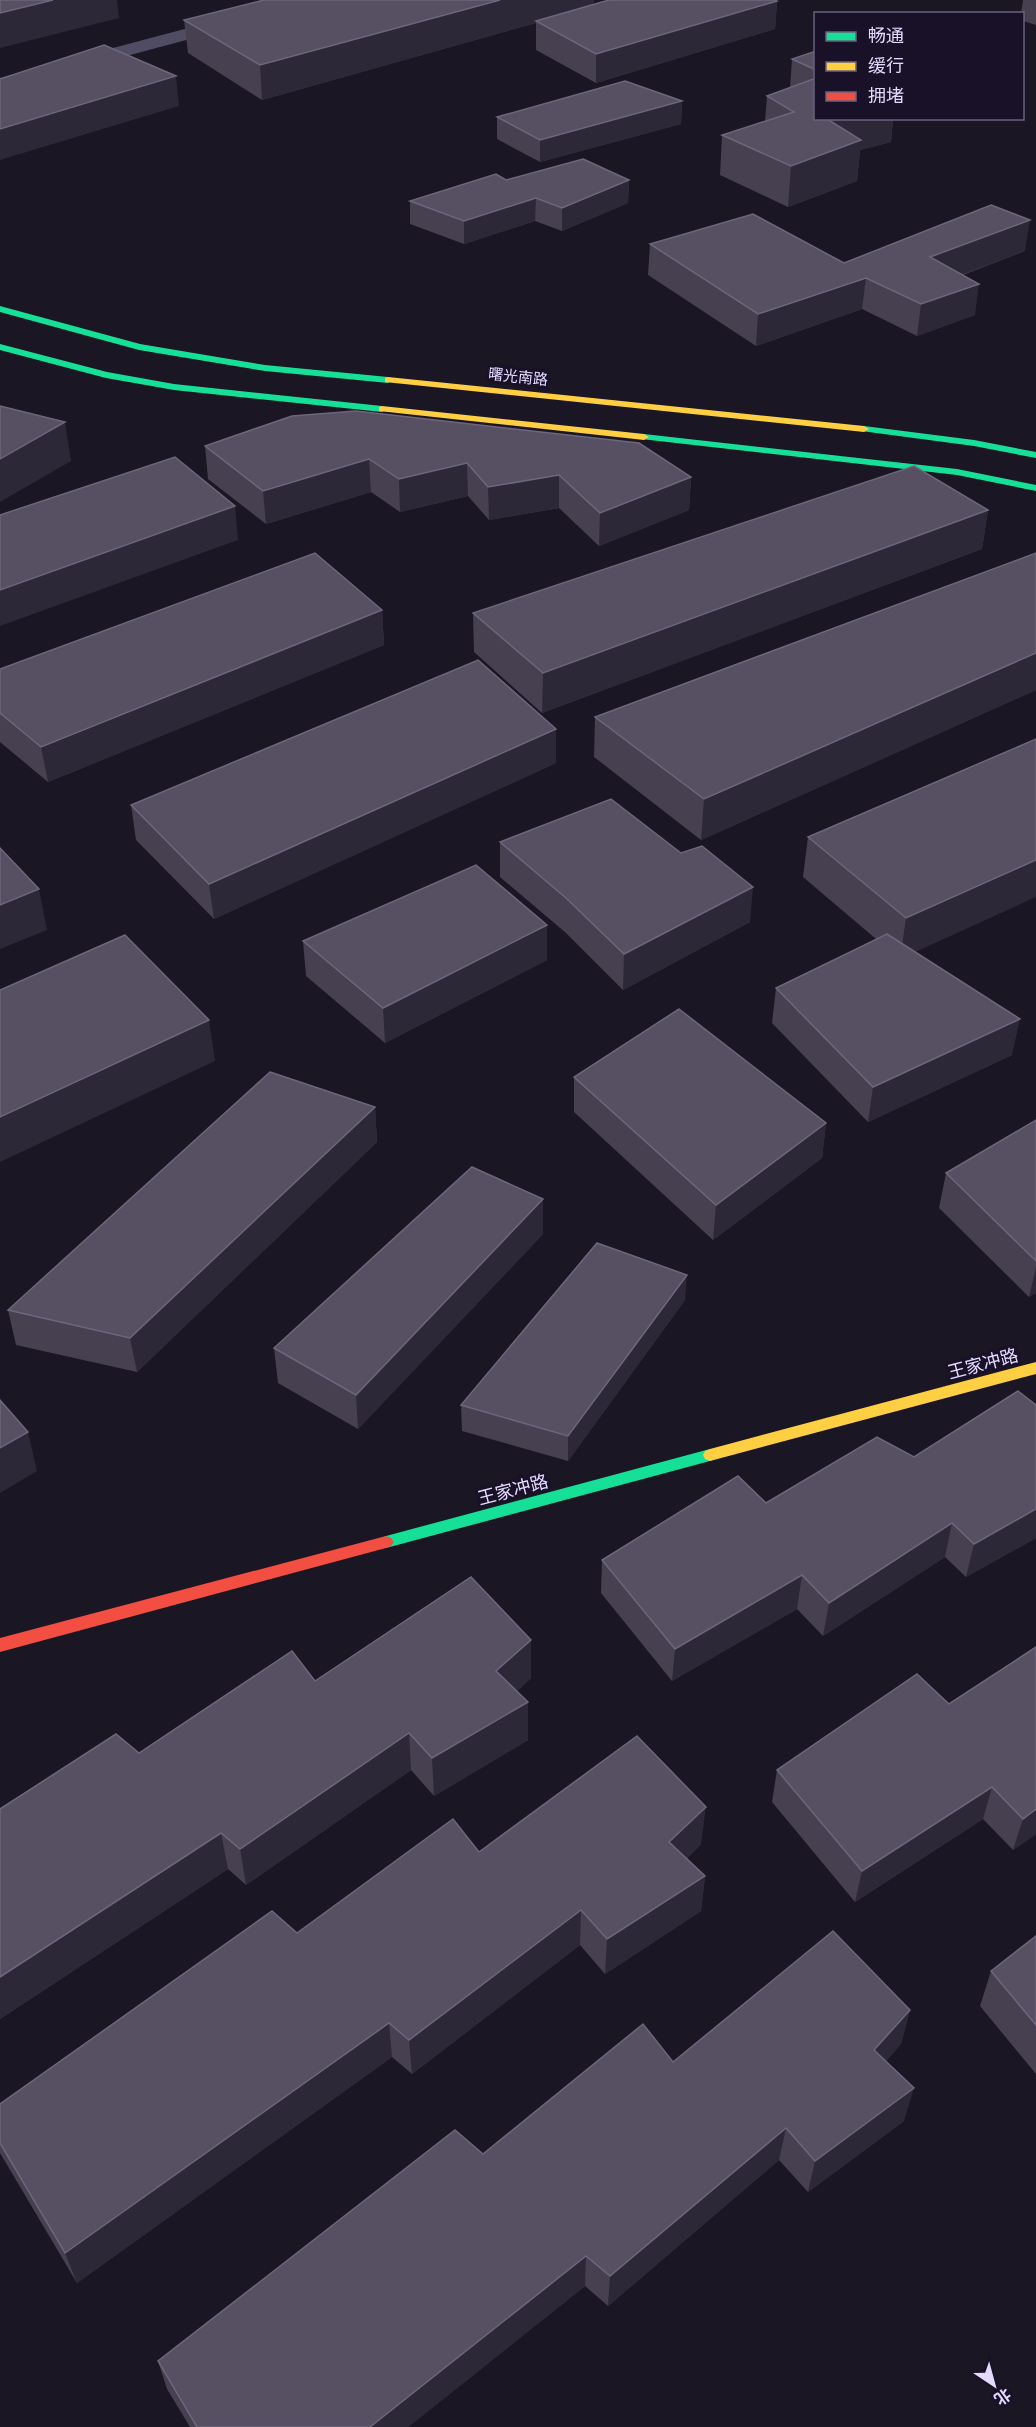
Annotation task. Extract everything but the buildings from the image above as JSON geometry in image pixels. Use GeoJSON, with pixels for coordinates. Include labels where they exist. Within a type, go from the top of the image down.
{"type":"FeatureCollection","features":[{"type":"Feature","properties":{"kind":"main road","name":"曙光南路"},"geometry":{"type":"LineString","coordinates":[[0,309],[139,347],[265,368],[832,425],[974,442],[1036,454]]}},
{"type":"Feature","properties":{"kind":"main road"},"geometry":{"type":"LineString","coordinates":[[0,347],[106,375],[184,388],[823,456],[957,472],[1036,488]]}},
{"type":"Feature","properties":{"kind":"main road","name":"王家冲路"},"geometry":{"type":"LineString","coordinates":[[0,1646],[1036,1368]]}},
{"type":"Feature","properties":{"kind":"street"},"geometry":{"type":"LineString","coordinates":[[0,84],[314,0]]}},
{"type":"Feature","properties":{"kind":"traffic: fast"},"geometry":{"type":"LineString","coordinates":[[0,309],[139,347],[265,368],[388,380]]}},
{"type":"Feature","properties":{"kind":"traffic: fast"},"geometry":{"type":"LineString","coordinates":[[0,347],[106,375],[174,387],[382,409]]}},
{"type":"Feature","properties":{"kind":"traffic: fast"},"geometry":{"type":"LineString","coordinates":[[864,429],[974,443],[1036,455]]}},
{"type":"Feature","properties":{"kind":"traffic: fast"},"geometry":{"type":"LineString","coordinates":[[644,437],[957,472],[1036,488]]}},
{"type":"Feature","properties":{"kind":"traffic: fast"},"geometry":{"type":"LineString","coordinates":[[386,1542],[710,1455]]}},
{"type":"Feature","properties":{"kind":"traffic: slow"},"geometry":{"type":"LineString","coordinates":[[388,380],[864,429]]}},
{"type":"Feature","properties":{"kind":"traffic: slow"},"geometry":{"type":"LineString","coordinates":[[382,409],[644,437]]}},
{"type":"Feature","properties":{"kind":"traffic: slow"},"geometry":{"type":"LineString","coordinates":[[710,1455],[1036,1368]]}},
{"type":"Feature","properties":{"kind":"traffic: jam"},"geometry":{"type":"LineString","coordinates":[[0,1645],[386,1542]]}}]}
